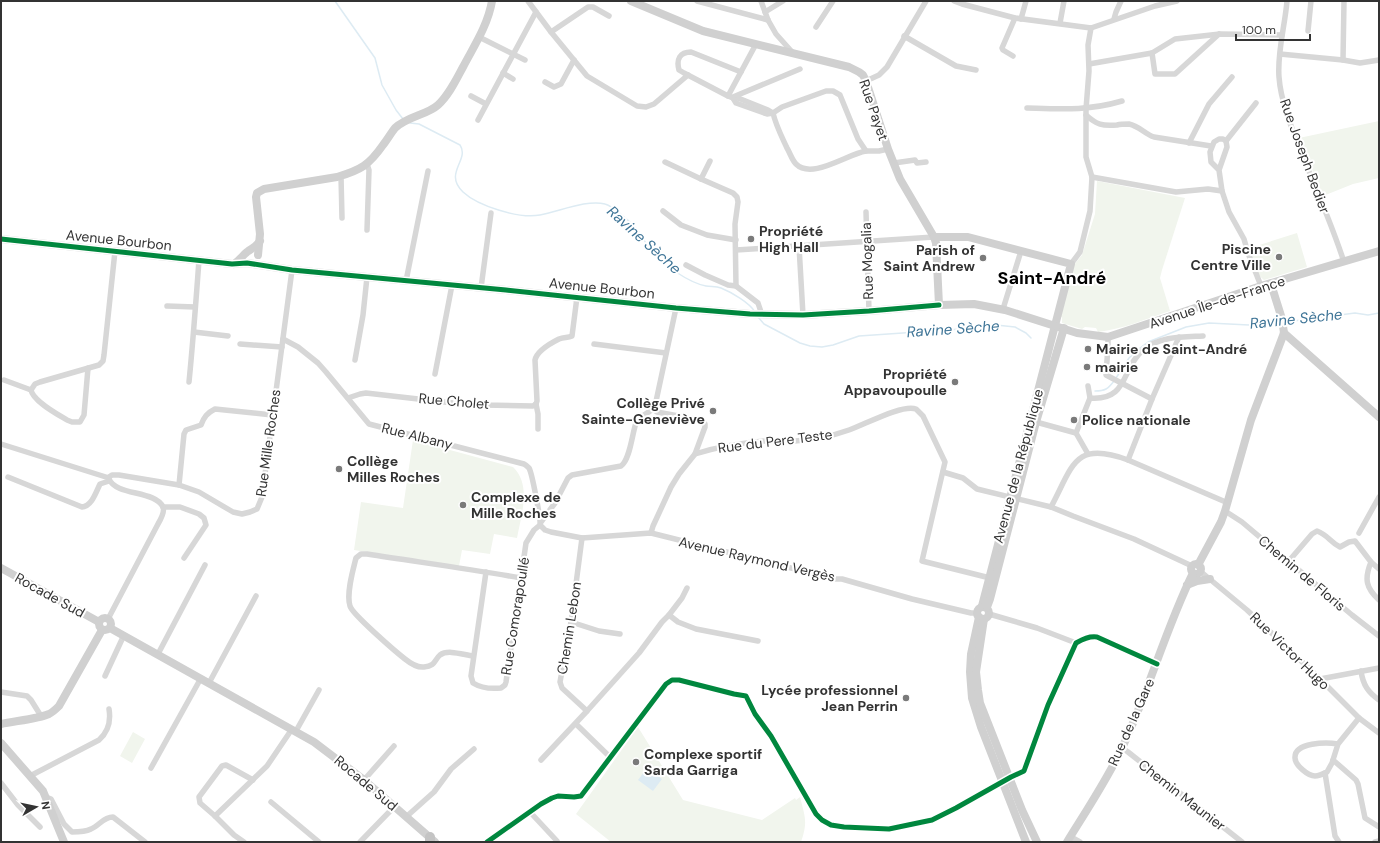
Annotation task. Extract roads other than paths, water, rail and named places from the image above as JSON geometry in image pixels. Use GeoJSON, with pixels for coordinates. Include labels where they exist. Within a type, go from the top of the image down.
{"type":"FeatureCollection","features":[{"type":"Feature","properties":{"kind":"street"},"geometry":{"type":"LineString","coordinates":[[252,258],[260,241],[256,198],[260,190],[341,176],[367,164],[376,155],[395,128],[409,118],[438,105],[449,92],[479,37],[490,11],[492,1]]}},
{"type":"Feature","properties":{"kind":"street"},"geometry":{"type":"LineString","coordinates":[[528,1],[587,76],[631,102],[642,107],[654,104],[688,75]]}},
{"type":"Feature","properties":{"kind":"street","name":"Rue Payet"},"geometry":{"type":"LineString","coordinates":[[631,1],[703,31],[849,68],[863,75],[894,163],[906,189],[934,237],[937,247],[939,305]]}},
{"type":"Feature","properties":{"kind":"street"},"geometry":{"type":"LineString","coordinates":[[697,1],[768,20]]}},
{"type":"Feature","properties":{"kind":"street"},"geometry":{"type":"LineString","coordinates":[[761,1],[768,20],[776,34],[794,53]]}},
{"type":"Feature","properties":{"kind":"street"},"geometry":{"type":"LineString","coordinates":[[765,12],[783,1]]}},
{"type":"Feature","properties":{"kind":"street"},"geometry":{"type":"LineString","coordinates":[[816,27],[833,1]]}},
{"type":"Feature","properties":{"kind":"street"},"geometry":{"type":"LineString","coordinates":[[866,81],[882,72],[887,67],[926,1]]}},
{"type":"Feature","properties":{"kind":"street"},"geometry":{"type":"LineString","coordinates":[[954,1],[1015,18],[1091,28],[1154,4],[1177,1]]}},
{"type":"Feature","properties":{"kind":"street"},"geometry":{"type":"LineString","coordinates":[[1021,19],[1026,1]]}},
{"type":"Feature","properties":{"kind":"street"},"geometry":{"type":"LineString","coordinates":[[1060,23],[1064,1]]}},
{"type":"Feature","properties":{"kind":"street"},"geometry":{"type":"LineString","coordinates":[[1114,19],[1121,1]]}},
{"type":"Feature","properties":{"kind":"street","name":"Rue Joseph Bedier"},"geometry":{"type":"LineString","coordinates":[[1287,1],[1280,54],[1280,89],[1294,133],[1344,262]]}},
{"type":"Feature","properties":{"kind":"street"},"geometry":{"type":"LineString","coordinates":[[1308,31],[1311,1]]}},
{"type":"Feature","properties":{"kind":"street"},"geometry":{"type":"LineString","coordinates":[[1343,60],[1344,1]]}},
{"type":"Feature","properties":{"kind":"street"},"geometry":{"type":"LineString","coordinates":[[551,32],[588,7],[593,7],[609,16]]}},
{"type":"Feature","properties":{"kind":"street"},"geometry":{"type":"LineString","coordinates":[[478,120],[536,12]]}},
{"type":"Feature","properties":{"kind":"street"},"geometry":{"type":"LineString","coordinates":[[1013,56],[1002,48],[1015,18]]}},
{"type":"Feature","properties":{"kind":"street"},"geometry":{"type":"LineString","coordinates":[[736,250],[934,237],[968,237],[1070,264],[1080,252],[1085,237],[1090,211],[1092,177],[1086,157],[1086,112],[1089,64],[1088,45],[1091,28]]}},
{"type":"Feature","properties":{"kind":"street"},"geometry":{"type":"LineString","coordinates":[[1152,53],[1156,75],[1175,74],[1220,34]]}},
{"type":"Feature","properties":{"kind":"street"},"geometry":{"type":"LineString","coordinates":[[1089,64],[1152,53],[1175,39],[1220,34],[1282,35]]}},
{"type":"Feature","properties":{"kind":"street"},"geometry":{"type":"LineString","coordinates":[[904,36],[956,66],[976,70]]}},
{"type":"Feature","properties":{"kind":"street"},"geometry":{"type":"LineString","coordinates":[[479,37],[525,60]]}},
{"type":"Feature","properties":{"kind":"street"},"geometry":{"type":"LineString","coordinates":[[731,97],[741,72],[756,44]]}},
{"type":"Feature","properties":{"kind":"street"},"geometry":{"type":"LineString","coordinates":[[741,72],[698,54],[689,52],[681,54],[678,60],[678,70],[731,97],[748,101],[773,113],[780,134],[793,160],[799,167],[808,170],[818,169],[852,154],[866,151],[879,152],[888,149]]}},
{"type":"Feature","properties":{"kind":"street"},"geometry":{"type":"LineString","coordinates":[[1280,54],[1360,63],[1379,60]]}},
{"type":"Feature","properties":{"kind":"street"},"geometry":{"type":"LineString","coordinates":[[545,82],[554,87],[561,84],[574,60]]}},
{"type":"Feature","properties":{"kind":"street"},"geometry":{"type":"LineString","coordinates":[[731,97],[800,69]]}},
{"type":"Feature","properties":{"kind":"street"},"geometry":{"type":"LineString","coordinates":[[503,73],[513,79]]}},
{"type":"Feature","properties":{"kind":"street"},"geometry":{"type":"LineString","coordinates":[[1189,143],[1209,104],[1232,76]]}},
{"type":"Feature","properties":{"kind":"street"},"geometry":{"type":"LineString","coordinates":[[747,91],[746,97],[748,101]]}},
{"type":"Feature","properties":{"kind":"street"},"geometry":{"type":"LineString","coordinates":[[731,97],[736,103],[767,114],[773,113],[782,107],[826,91],[833,91],[840,95],[844,102],[858,139],[866,151]]}},
{"type":"Feature","properties":{"kind":"street"},"geometry":{"type":"LineString","coordinates":[[471,96],[486,104]]}},
{"type":"Feature","properties":{"kind":"street"},"geometry":{"type":"LineString","coordinates":[[1027,108],[1086,112],[1122,101]]}},
{"type":"Feature","properties":{"kind":"street"},"geometry":{"type":"LineString","coordinates":[[1256,103],[1226,141],[1227,147],[1219,170],[1222,191],[1229,212],[1244,239],[1261,286]]}},
{"type":"Feature","properties":{"kind":"street"},"geometry":{"type":"LineString","coordinates":[[1086,112],[1100,125],[1128,124],[1136,126],[1145,133],[1154,137],[1211,146]]}},
{"type":"Feature","properties":{"kind":"street"},"geometry":{"type":"LineString","coordinates":[[1219,170],[1211,162],[1211,146],[1219,139],[1226,141]]}},
{"type":"Feature","properties":{"kind":"street"},"geometry":{"type":"LineString","coordinates":[[894,163],[915,160],[917,163],[926,162]]}},
{"type":"Feature","properties":{"kind":"street"},"geometry":{"type":"LineString","coordinates":[[701,179],[710,161]]}},
{"type":"Feature","properties":{"kind":"street"},"geometry":{"type":"LineString","coordinates":[[665,162],[733,193],[737,197],[738,202],[735,224],[736,286]]}},
{"type":"Feature","properties":{"kind":"street"},"geometry":{"type":"LineString","coordinates":[[367,164],[369,170],[367,230]]}},
{"type":"Feature","properties":{"kind":"street"},"geometry":{"type":"LineString","coordinates":[[406,281],[428,171]]}},
{"type":"Feature","properties":{"kind":"street"},"geometry":{"type":"LineString","coordinates":[[341,176],[342,218]]}},
{"type":"Feature","properties":{"kind":"street"},"geometry":{"type":"LineString","coordinates":[[1092,177],[1176,192],[1208,189],[1222,191]]}},
{"type":"Feature","properties":{"kind":"street"},"geometry":{"type":"LineString","coordinates":[[662,211],[681,225],[707,235],[736,240]]}},
{"type":"Feature","properties":{"kind":"street","name":"Rue Mogalia"},"geometry":{"type":"LineString","coordinates":[[866,212],[869,311]]}},
{"type":"Feature","properties":{"kind":"street"},"geometry":{"type":"LineString","coordinates":[[481,288],[491,213]]}},
{"type":"Feature","properties":{"kind":"street","name":"Avenue Bourbon"},"geometry":{"type":"LineString","coordinates":[[1,239],[234,264],[252,258],[264,266],[292,270],[758,315],[803,315],[939,305],[974,304],[1003,309],[1055,325]]}},
{"type":"Feature","properties":{"kind":"street"},"geometry":{"type":"LineString","coordinates":[[799,246],[803,315]]}},
{"type":"Feature","properties":{"kind":"street","name":"Avenue Bourbon"},"geometry":{"type":"LineString","coordinates":[[88,368],[98,365],[104,356],[115,251]]}},
{"type":"Feature","properties":{"kind":"street"},"geometry":{"type":"LineString","coordinates":[[1003,309],[1021,251]]}},
{"type":"Feature","properties":{"kind":"street","name":"Avenue Île-de-France"},"geometry":{"type":"LineString","coordinates":[[1055,325],[1077,333],[1108,337],[1261,286],[1379,251]]}},
{"type":"Feature","properties":{"kind":"street"},"geometry":{"type":"LineString","coordinates":[[189,382],[199,260]]}},
{"type":"Feature","properties":{"kind":"street","name":"Avenue de la République"},"geometry":{"type":"LineString","coordinates":[[983,613],[990,599],[1070,264]]}},
{"type":"Feature","properties":{"kind":"street"},"geometry":{"type":"LineString","coordinates":[[686,265],[728,285],[736,286],[758,303],[758,315]]}},
{"type":"Feature","properties":{"kind":"street","name":"Rue Mille Roches"},"geometry":{"type":"LineString","coordinates":[[109,480],[112,475],[119,475],[179,485],[199,492],[233,512],[242,514],[257,509],[262,497],[292,270]]}},
{"type":"Feature","properties":{"kind":"street"},"geometry":{"type":"LineString","coordinates":[[355,360],[367,277]]}},
{"type":"Feature","properties":{"kind":"street"},"geometry":{"type":"LineString","coordinates":[[1271,284],[1284,330],[1379,418]]}},
{"type":"Feature","properties":{"kind":"street"},"geometry":{"type":"LineString","coordinates":[[435,374],[452,285]]}},
{"type":"Feature","properties":{"kind":"street"},"geometry":{"type":"LineString","coordinates":[[538,429],[536,404],[536,356],[538,353],[559,339],[572,336],[577,298]]}},
{"type":"Feature","properties":{"kind":"street"},"geometry":{"type":"LineString","coordinates":[[167,306],[195,307]]}},
{"type":"Feature","properties":{"kind":"street"},"geometry":{"type":"LineString","coordinates":[[540,524],[555,503],[568,478],[572,475],[624,464],[636,422],[641,416],[653,409],[654,406],[676,308]]}},
{"type":"Feature","properties":{"kind":"street","name":"Avenue de la République"},"geometry":{"type":"LineString","coordinates":[[1026,842],[987,721],[978,690],[976,672],[983,613],[990,578],[1064,328]]}},
{"type":"Feature","properties":{"kind":"street","name":"Rue de la Gare"},"geometry":{"type":"LineString","coordinates":[[1069,839],[1122,748],[1157,664],[1169,627],[1188,585],[1221,522],[1227,507],[1251,420],[1284,330]]}},
{"type":"Feature","properties":{"kind":"street"},"geometry":{"type":"LineString","coordinates":[[194,332],[228,336]]}},
{"type":"Feature","properties":{"kind":"street"},"geometry":{"type":"LineString","coordinates":[[1090,398],[1107,397],[1122,384],[1133,362],[1144,349],[1163,340],[1179,337],[1203,336]]}},
{"type":"Feature","properties":{"kind":"street"},"geometry":{"type":"LineString","coordinates":[[1108,337],[1106,375],[1152,399]]}},
{"type":"Feature","properties":{"kind":"street"},"geometry":{"type":"LineString","coordinates":[[1128,460],[1179,337]]}},
{"type":"Feature","properties":{"kind":"street","name":"Rue Albany"},"geometry":{"type":"LineString","coordinates":[[283,339],[298,347],[318,363],[369,424],[524,464],[529,469],[532,476],[540,524]]}},
{"type":"Feature","properties":{"kind":"street"},"geometry":{"type":"LineString","coordinates":[[240,344],[282,347]]}},
{"type":"Feature","properties":{"kind":"street"},"geometry":{"type":"LineString","coordinates":[[594,344],[666,353]]}},
{"type":"Feature","properties":{"kind":"street"},"geometry":{"type":"LineString","coordinates":[[88,368],[84,415],[80,422],[72,422],[67,420],[33,397],[31,390],[35,384],[40,382],[88,368]]}},
{"type":"Feature","properties":{"kind":"street"},"geometry":{"type":"LineString","coordinates":[[4,380],[31,390]]}},
{"type":"Feature","properties":{"kind":"street"},"geometry":{"type":"LineString","coordinates":[[1076,433],[1090,398],[1088,386]]}},
{"type":"Feature","properties":{"kind":"street","name":"Rue Cholet"},"geometry":{"type":"LineString","coordinates":[[348,398],[366,393],[475,404],[533,406],[536,404]]}},
{"type":"Feature","properties":{"kind":"street","name":"Rue du Pere Teste"},"geometry":{"type":"LineString","coordinates":[[695,454],[713,448],[764,441],[796,441],[817,438],[848,430],[896,411],[913,408],[919,411],[923,416],[945,462],[922,561],[990,578]]}},
{"type":"Feature","properties":{"kind":"street"},"geometry":{"type":"LineString","coordinates":[[651,533],[675,480],[695,454],[705,427],[703,421],[657,412],[653,409]]}},
{"type":"Feature","properties":{"kind":"street"},"geometry":{"type":"LineString","coordinates":[[179,485],[184,434],[186,430],[201,425],[207,413],[215,410],[272,416]]}},
{"type":"Feature","properties":{"kind":"street"},"geometry":{"type":"LineString","coordinates":[[1036,422],[1076,433],[1088,454]]}},
{"type":"Feature","properties":{"kind":"street"},"geometry":{"type":"LineString","coordinates":[[1,444],[109,480],[118,487],[158,501],[163,507],[163,514],[158,524],[108,619],[103,618],[104,627],[59,706],[49,714],[1,724]]}},
{"type":"Feature","properties":{"kind":"street"},"geometry":{"type":"LineString","coordinates":[[698,446],[713,448]]}},
{"type":"Feature","properties":{"kind":"street"},"geometry":{"type":"LineString","coordinates":[[1051,507],[1073,467],[1081,457],[1088,454],[1101,453],[1116,455],[1128,460],[1227,507]]}},
{"type":"Feature","properties":{"kind":"street","name":"Rue Victor Hugo"},"geometry":{"type":"LineString","coordinates":[[943,472],[963,478],[976,489],[1051,507],[1134,539],[1196,569],[1247,610],[1359,718],[1379,733]]}},
{"type":"Feature","properties":{"kind":"street"},"geometry":{"type":"LineString","coordinates":[[8,478],[82,507],[87,506],[91,502],[100,484],[109,480]]}},
{"type":"Feature","properties":{"kind":"street"},"geometry":{"type":"LineString","coordinates":[[1359,533],[1379,497]]}},
{"type":"Feature","properties":{"kind":"street"},"geometry":{"type":"LineString","coordinates":[[1054,501],[1058,510]]}},
{"type":"Feature","properties":{"kind":"street"},"geometry":{"type":"LineString","coordinates":[[163,507],[180,507],[199,514],[204,518],[206,525],[184,558]]}},
{"type":"Feature","properties":{"kind":"street","name":"Chemin de Floris"},"geometry":{"type":"LineString","coordinates":[[1227,507],[1288,562],[1379,636]]}},
{"type":"Feature","properties":{"kind":"street"},"geometry":{"type":"LineString","coordinates":[[539,511],[550,511]]}},
{"type":"Feature","properties":{"kind":"street","name":"Avenue Raymond Vergès"},"geometry":{"type":"LineString","coordinates":[[540,524],[545,530],[551,532],[582,538],[651,533],[835,579],[842,579],[912,599],[971,613],[983,613],[1037,628],[1076,643]]}},
{"type":"Feature","properties":{"kind":"street","name":"Rue Comorapoullé"},"geometry":{"type":"LineString","coordinates":[[486,572],[471,676],[473,683],[487,688],[502,688],[506,682],[527,542],[534,530],[540,524]]}},
{"type":"Feature","properties":{"kind":"street"},"geometry":{"type":"LineString","coordinates":[[1288,562],[1316,531],[1324,534],[1335,545],[1340,547],[1354,541],[1371,562],[1379,569]]}},
{"type":"Feature","properties":{"kind":"street","name":"Chemin Lebon"},"geometry":{"type":"LineString","coordinates":[[582,538],[561,686],[587,711]]}},
{"type":"Feature","properties":{"kind":"street"},"geometry":{"type":"LineString","coordinates":[[473,656],[447,652],[440,655],[435,664],[425,667],[417,666],[405,660],[359,618],[350,607],[349,596],[356,558],[361,554],[367,554],[521,578]]}},
{"type":"Feature","properties":{"kind":"street"},"geometry":{"type":"LineString","coordinates":[[1371,562],[1367,570],[1366,579],[1372,593],[1379,600]]}},
{"type":"Feature","properties":{"kind":"street"},"geometry":{"type":"LineString","coordinates":[[158,654],[205,565]]}},
{"type":"Feature","properties":{"kind":"street","name":"Rocade Sud"},"geometry":{"type":"LineString","coordinates":[[1,568],[104,627],[124,635],[294,730],[327,751],[364,780],[432,840]]}},
{"type":"Feature","properties":{"kind":"street"},"geometry":{"type":"LineString","coordinates":[[1188,585],[1196,581],[1210,579]]}},
{"type":"Feature","properties":{"kind":"street"},"geometry":{"type":"LineString","coordinates":[[541,760],[576,724],[639,653],[682,598],[687,588]]}},
{"type":"Feature","properties":{"kind":"street"},"geometry":{"type":"LineString","coordinates":[[151,768],[256,596]]}},
{"type":"Feature","properties":{"kind":"street"},"geometry":{"type":"LineString","coordinates":[[669,615],[678,622],[696,629],[758,641]]}},
{"type":"Feature","properties":{"kind":"street"},"geometry":{"type":"LineString","coordinates":[[571,622],[599,631],[620,634]]}},
{"type":"Feature","properties":{"kind":"street"},"geometry":{"type":"LineString","coordinates":[[104,676],[124,635]]}},
{"type":"Feature","properties":{"kind":"street"},"geometry":{"type":"LineString","coordinates":[[487,842],[546,801],[558,796],[581,796],[666,684],[672,680],[679,680],[746,696],[755,714],[771,736],[816,814],[822,820],[831,825],[844,827],[889,829],[932,820],[1024,771],[1048,705],[1076,643],[1092,636],[1098,637],[1157,664]]}},
{"type":"Feature","properties":{"kind":"street"},"geometry":{"type":"LineString","coordinates":[[1320,679],[1379,668]]}},
{"type":"Feature","properties":{"kind":"street"},"geometry":{"type":"LineString","coordinates":[[1361,671],[1365,687],[1379,700]]}},
{"type":"Feature","properties":{"kind":"street"},"geometry":{"type":"LineString","coordinates":[[1330,690],[1332,677]]}},
{"type":"Feature","properties":{"kind":"street"},"geometry":{"type":"LineString","coordinates":[[215,816],[271,762],[294,730],[319,690]]}},
{"type":"Feature","properties":{"kind":"street"},"geometry":{"type":"LineString","coordinates":[[1,692],[27,696],[32,700],[41,716]]}},
{"type":"Feature","properties":{"kind":"street"},"geometry":{"type":"LineString","coordinates":[[30,776],[99,740],[105,733],[109,723],[109,709]]}},
{"type":"Feature","properties":{"kind":"street"},"geometry":{"type":"LineString","coordinates":[[1338,744],[1306,745],[1295,754],[1294,758],[1296,764],[1314,776],[1325,773],[1330,768],[1338,744],[1359,718]]}},
{"type":"Feature","properties":{"kind":"street"},"geometry":{"type":"LineString","coordinates":[[576,724],[610,757]]}},
{"type":"Feature","properties":{"kind":"street"},"geometry":{"type":"LineString","coordinates":[[1,743],[46,797],[64,842]]}},
{"type":"Feature","properties":{"kind":"street"},"geometry":{"type":"LineString","coordinates":[[364,780],[394,746]]}},
{"type":"Feature","properties":{"kind":"street","name":"Chemin Maunier"},"geometry":{"type":"LineString","coordinates":[[1122,748],[1241,842]]}},
{"type":"Feature","properties":{"kind":"street"},"geometry":{"type":"LineString","coordinates":[[406,817],[434,792],[451,769],[474,749]]}},
{"type":"Feature","properties":{"kind":"street"},"geometry":{"type":"LineString","coordinates":[[1333,760],[1356,780],[1360,789],[1363,814],[1365,818],[1379,827]]}},
{"type":"Feature","properties":{"kind":"street"},"geometry":{"type":"LineString","coordinates":[[244,842],[234,835],[200,803],[199,796],[222,766],[229,766],[253,780]]}},
{"type":"Feature","properties":{"kind":"street"},"geometry":{"type":"LineString","coordinates":[[1325,773],[1335,836],[1340,842]]}},
{"type":"Feature","properties":{"kind":"street","name":"Avenue de la République"},"geometry":{"type":"LineString","coordinates":[[1006,780],[1037,842]]}},
{"type":"Feature","properties":{"kind":"street"},"geometry":{"type":"LineString","coordinates":[[1,783],[18,805],[40,827]]}},
{"type":"Feature","properties":{"kind":"street"},"geometry":{"type":"LineString","coordinates":[[46,797],[51,799],[64,824],[72,832],[86,831],[105,819],[113,817],[145,842]]}},
{"type":"Feature","properties":{"kind":"street"},"geometry":{"type":"LineString","coordinates":[[270,802],[319,842]]}},
{"type":"Feature","properties":{"kind":"street"},"geometry":{"type":"LineString","coordinates":[[360,842],[394,807]]}},
{"type":"Feature","properties":{"kind":"street"},"geometry":{"type":"LineString","coordinates":[[530,812],[557,841]]}},
{"type":"Feature","properties":{"kind":"street"},"geometry":{"type":"LineString","coordinates":[[1069,839],[1080,842]]}},
{"type":"Feature","properties":{"kind":"street"},"geometry":{"type":"LineString","coordinates":[[1375,842],[1379,841]]}},
{"type":"Feature","properties":{"kind":"waterway","name":"Ravine Sèche"},"geometry":{"type":"LineString","coordinates":[[335,1],[375,58],[382,85],[396,110],[403,119]]}},
{"type":"Feature","properties":{"kind":"waterway","name":"Ravine Sèche"},"geometry":{"type":"LineString","coordinates":[[410,123],[419,124],[460,145],[462,156],[456,173],[456,179],[463,192],[478,202],[510,213],[531,216],[581,204],[598,203],[609,205],[633,225],[649,248],[672,270],[698,284],[719,287],[730,292],[740,298],[755,312]]}},
{"type":"Feature","properties":{"kind":"waterway","name":"Ravine Sèche"},"geometry":{"type":"LineString","coordinates":[[1286,322],[1355,313],[1368,315],[1379,313]]}},
{"type":"Feature","properties":{"kind":"waterway","name":"Ravine Sèche"},"geometry":{"type":"LineString","coordinates":[[758,317],[764,324],[800,343],[822,347],[833,345],[859,336],[996,325],[1015,327],[1026,333],[1031,338]]}},
{"type":"Feature","properties":{"kind":"waterway","name":"Ravine Sèche"},"geometry":{"type":"LineString","coordinates":[[1116,378],[1129,358],[1148,342],[1186,327],[1209,323],[1249,325],[1280,323]]}},
{"type":"Feature","properties":{"kind":"waterway","name":"Ravine Sèche"},"geometry":{"type":"LineString","coordinates":[[1095,391],[1106,389],[1114,381]]}},
{"type":"Feature","properties":{"kind":"place","name":"Propriété High Hall"},"geometry":{"type":"Point","coordinates":[751,239]}},
{"type":"Feature","properties":{"kind":"place","name":"Piscine Centre Ville"},"geometry":{"type":"Point","coordinates":[1279,257]}},
{"type":"Feature","properties":{"kind":"place","name":"Parish of Saint Andrew"},"geometry":{"type":"Point","coordinates":[983,258]}},
{"type":"Feature","properties":{"kind":"place","name":"Mairie de Saint-André"},"geometry":{"type":"Point","coordinates":[1088,349]}},
{"type":"Feature","properties":{"kind":"place","name":"mairie"},"geometry":{"type":"Point","coordinates":[1087,367]}},
{"type":"Feature","properties":{"kind":"place","name":"Propriété Appavoupoulle"},"geometry":{"type":"Point","coordinates":[955,382]}},
{"type":"Feature","properties":{"kind":"place","name":"Collège Privé Sainte-Geneviève"},"geometry":{"type":"Point","coordinates":[713,411]}},
{"type":"Feature","properties":{"kind":"place","name":"Police nationale"},"geometry":{"type":"Point","coordinates":[1074,420]}},
{"type":"Feature","properties":{"kind":"place","name":"Collège Milles Roches"},"geometry":{"type":"Point","coordinates":[339,469]}},
{"type":"Feature","properties":{"kind":"place","name":"Complexe de Mille Roches"},"geometry":{"type":"Point","coordinates":[463,505]}},
{"type":"Feature","properties":{"kind":"place","name":"Lycée professionnel Jean Perrin"},"geometry":{"type":"Point","coordinates":[906,698]}},
{"type":"Feature","properties":{"kind":"place","name":"Complexe sportif Sarda Garriga"},"geometry":{"type":"Point","coordinates":[636,762]}},
{"type":"Feature","properties":{"kind":"district","name":"Saint-André"},"geometry":{"type":"Point","coordinates":[1052,278]}}]}
